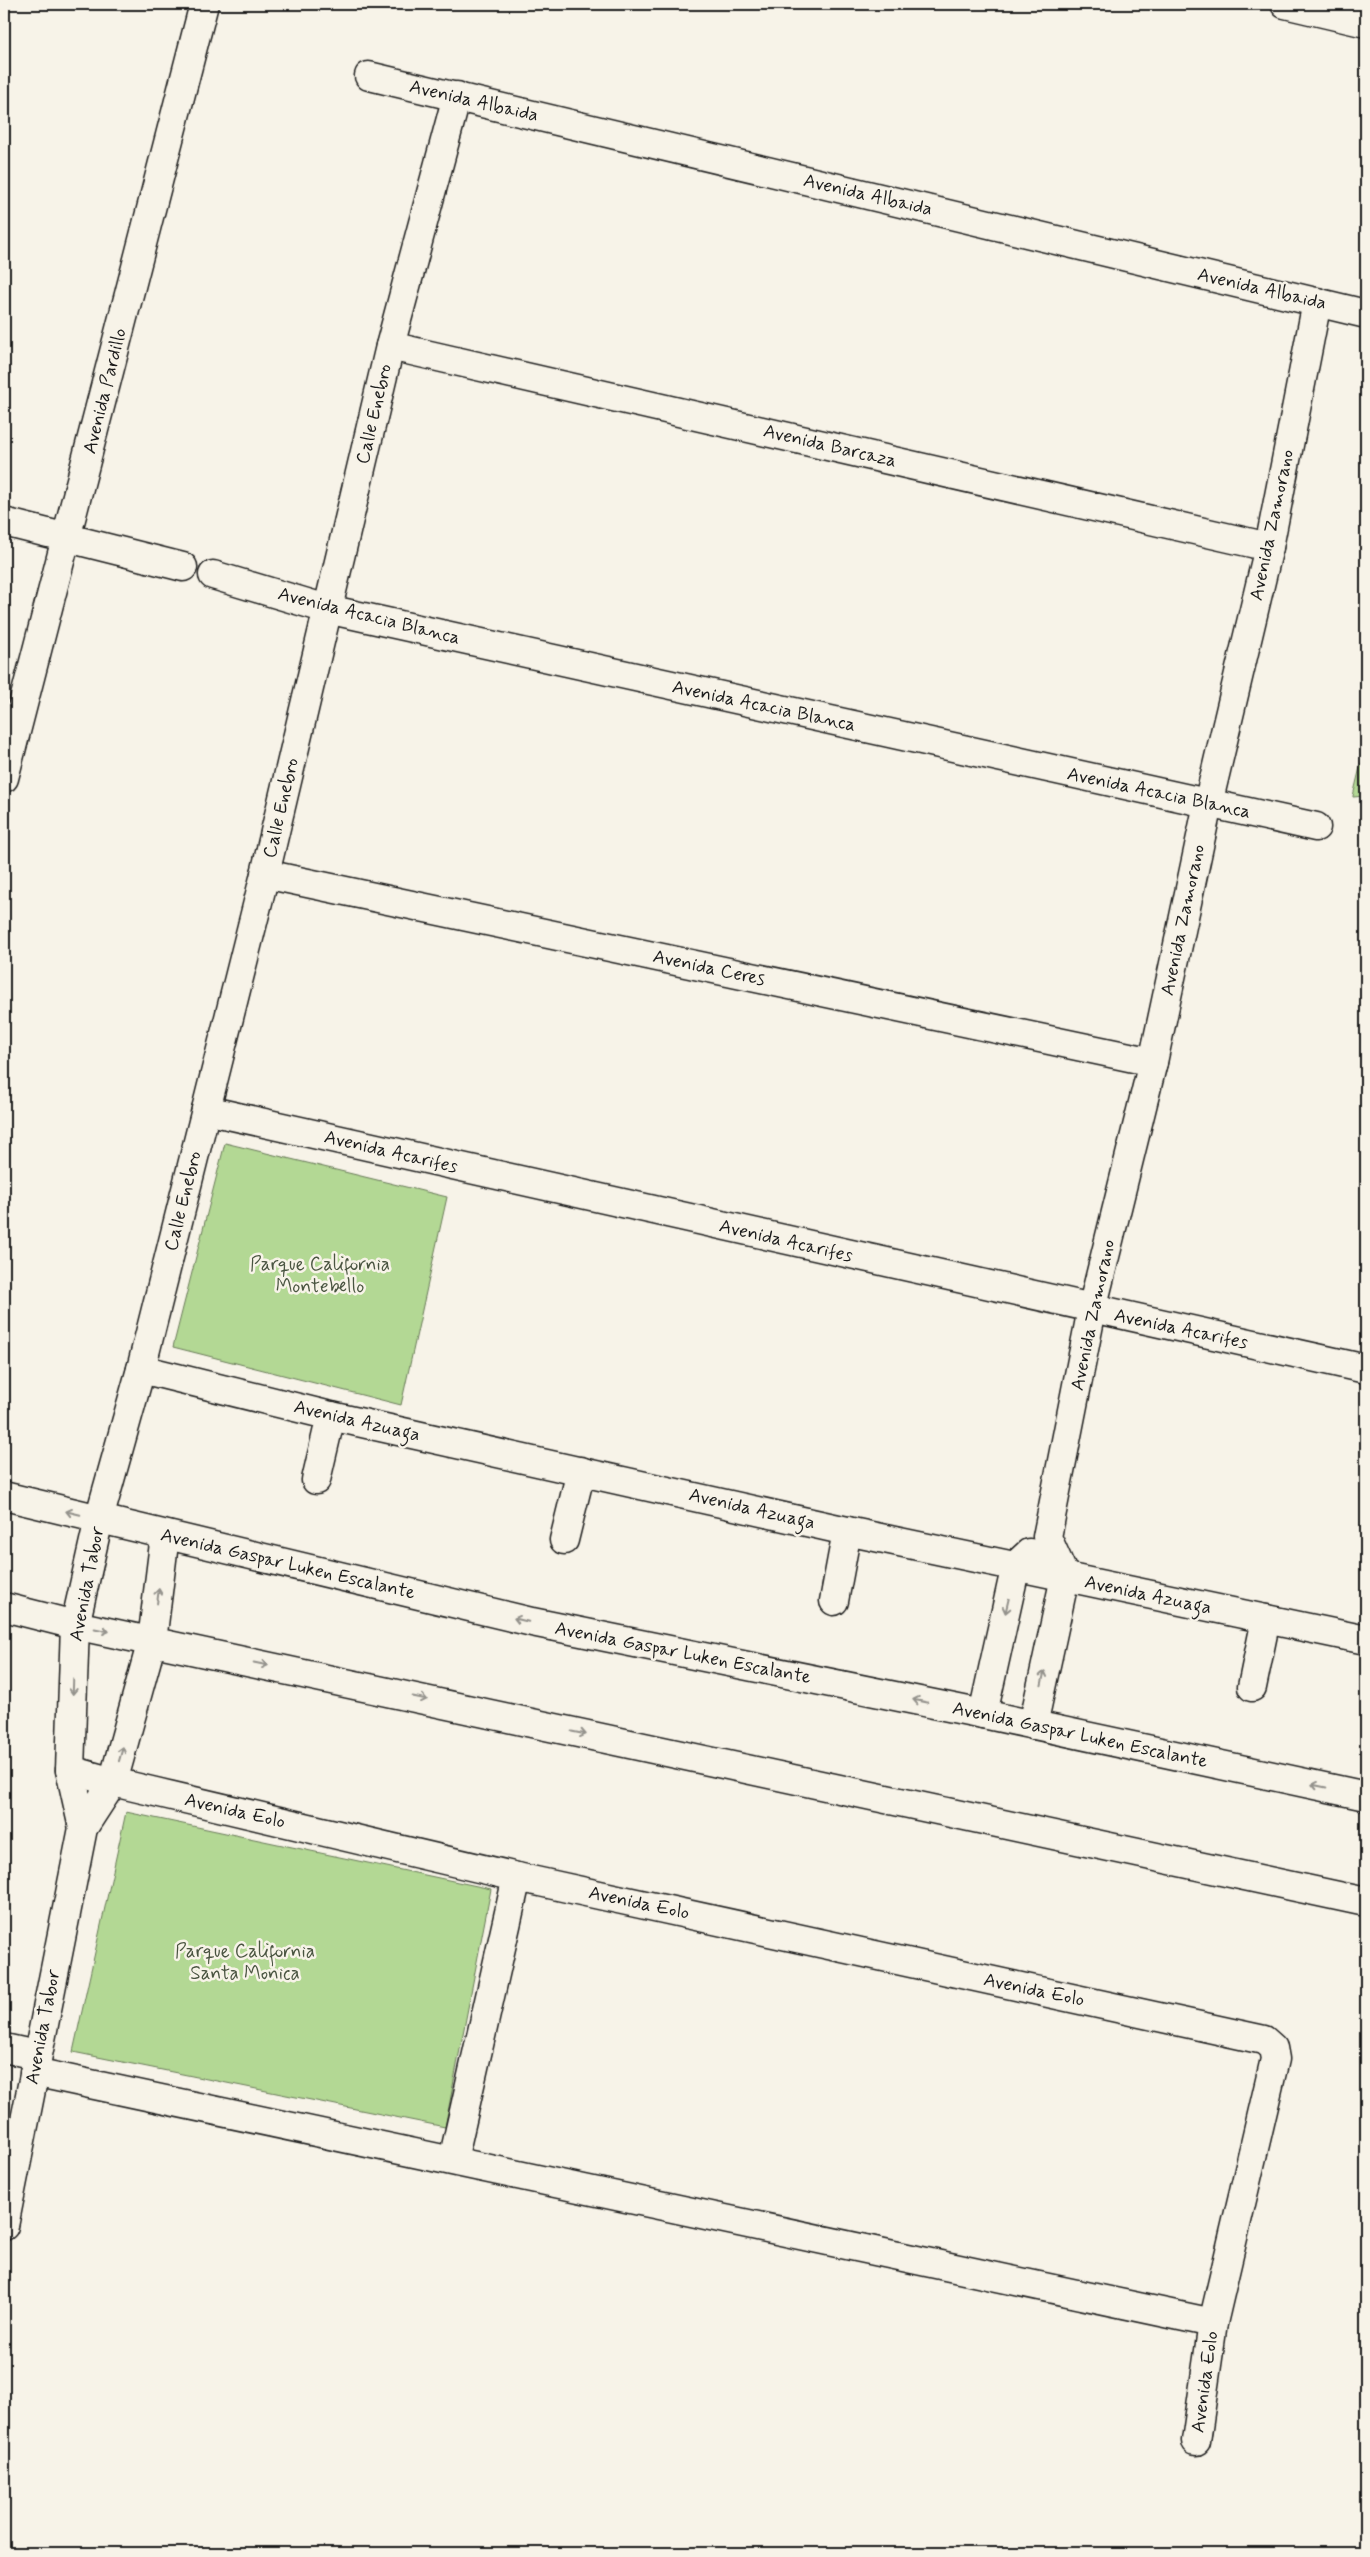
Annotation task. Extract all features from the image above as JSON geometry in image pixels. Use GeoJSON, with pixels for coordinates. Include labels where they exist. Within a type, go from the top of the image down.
{"type":"FeatureCollection","features":[{"type":"Feature","properties":{"kind":"street","name":"Avenida Pardillo"},"geometry":{"type":"LineString","coordinates":[[4,778],[68,539],[204,4]]}},
{"type":"Feature","properties":{"kind":"street"},"geometry":{"type":"LineString","coordinates":[[1286,4],[1366,23]]}},
{"type":"Feature","properties":{"kind":"street","name":"Avenida Albaida"},"geometry":{"type":"LineString","coordinates":[[369,76],[1366,314]]}},
{"type":"Feature","properties":{"kind":"street","name":"Calle Enebro"},"geometry":{"type":"LineString","coordinates":[[99,1519],[141,1369],[265,874],[390,346],[457,96]]}},
{"type":"Feature","properties":{"kind":"street","name":"Avenida Zamorano"},"geometry":{"type":"LineString","coordinates":[[1047,1538],[1092,1309],[1153,1062],[1208,804],[1269,546],[1317,302]]}},
{"type":"Feature","properties":{"kind":"street","name":"Avenida Barcaza"},"geometry":{"type":"LineString","coordinates":[[390,346],[1269,546]]}},
{"type":"Feature","properties":{"kind":"street"},"geometry":{"type":"LineString","coordinates":[[4,522],[183,567]]}},
{"type":"Feature","properties":{"kind":"street","name":"Avenida Acacia Blanca"},"geometry":{"type":"LineString","coordinates":[[213,575],[327,610],[1316,827]]}},
{"type":"Feature","properties":{"kind":"street","name":"Avenida Ceres"},"geometry":{"type":"LineString","coordinates":[[265,874],[1153,1062]]}},
{"type":"Feature","properties":{"kind":"street","name":"Avenida Acarifes"},"geometry":{"type":"LineString","coordinates":[[206,1110],[1366,1369]]}},
{"type":"Feature","properties":{"kind":"street","name":"Avenida Azuaga"},"geometry":{"type":"LineString","coordinates":[[141,1369],[331,1416],[847,1531],[1366,1640]]}},
{"type":"Feature","properties":{"kind":"street"},"geometry":{"type":"LineString","coordinates":[[316,1480],[331,1416]]}},
{"type":"Feature","properties":{"kind":"street"},"geometry":{"type":"LineString","coordinates":[[564,1540],[580,1471]]}},
{"type":"Feature","properties":{"kind":"street","name":"Avenida Gaspar Luken Escalante"},"geometry":{"type":"LineString","coordinates":[[4,1496],[532,1622],[983,1714],[1366,1796]]}},
{"type":"Feature","properties":{"kind":"street","name":"Avenida Tabor"},"geometry":{"type":"LineString","coordinates":[[84,1828],[70,1770],[75,1625],[99,1519]]}},
{"type":"Feature","properties":{"kind":"street"},"geometry":{"type":"LineString","coordinates":[[834,1601],[847,1531]]}},
{"type":"Feature","properties":{"kind":"street","name":"Avenida Tabor"},"geometry":{"type":"LineString","coordinates":[[4,2226],[35,2064],[84,1828],[113,1782],[152,1641],[165,1535]]}},
{"type":"Feature","properties":{"kind":"street"},"geometry":{"type":"LineString","coordinates":[[983,1714],[1016,1565],[1047,1538],[1065,1577],[1033,1725]]}},
{"type":"Feature","properties":{"kind":"street"},"geometry":{"type":"LineString","coordinates":[[4,1607],[75,1625],[1366,1902]]}},
{"type":"Feature","properties":{"kind":"street"},"geometry":{"type":"LineString","coordinates":[[1252,1687],[1266,1619]]}},
{"type":"Feature","properties":{"kind":"street","name":"Avenida Eolo"},"geometry":{"type":"LineString","coordinates":[[70,1770],[113,1782],[517,1877],[1264,2040],[1273,2048],[1274,2068],[1213,2323],[1196,2442]]}},
{"type":"Feature","properties":{"kind":"street"},"geometry":{"type":"LineString","coordinates":[[453,2160],[517,1877]]}},
{"type":"Feature","properties":{"kind":"street","name":"Avenida Eolo"},"geometry":{"type":"LineString","coordinates":[[4,2048],[35,2064],[453,2160],[1213,2323]]}},
{"type":"Feature","properties":{"kind":"green space"},"geometry":{"type":"Polygon","coordinates":[[[1366,743],[1366,796],[1353,797],[1353,796],[1366,743]]]}},
{"type":"Feature","properties":{"kind":"green space","name":"Parque California Montebello"},"geometry":{"type":"Polygon","coordinates":[[[225,1143],[447,1197],[401,1405],[173,1347],[225,1143]]]}},
{"type":"Feature","properties":{"kind":"green space","name":"Parque California Santa Monica"},"geometry":{"type":"Polygon","coordinates":[[[126,1812],[491,1889],[445,2127],[73,2052],[126,1812]]]}}]}
